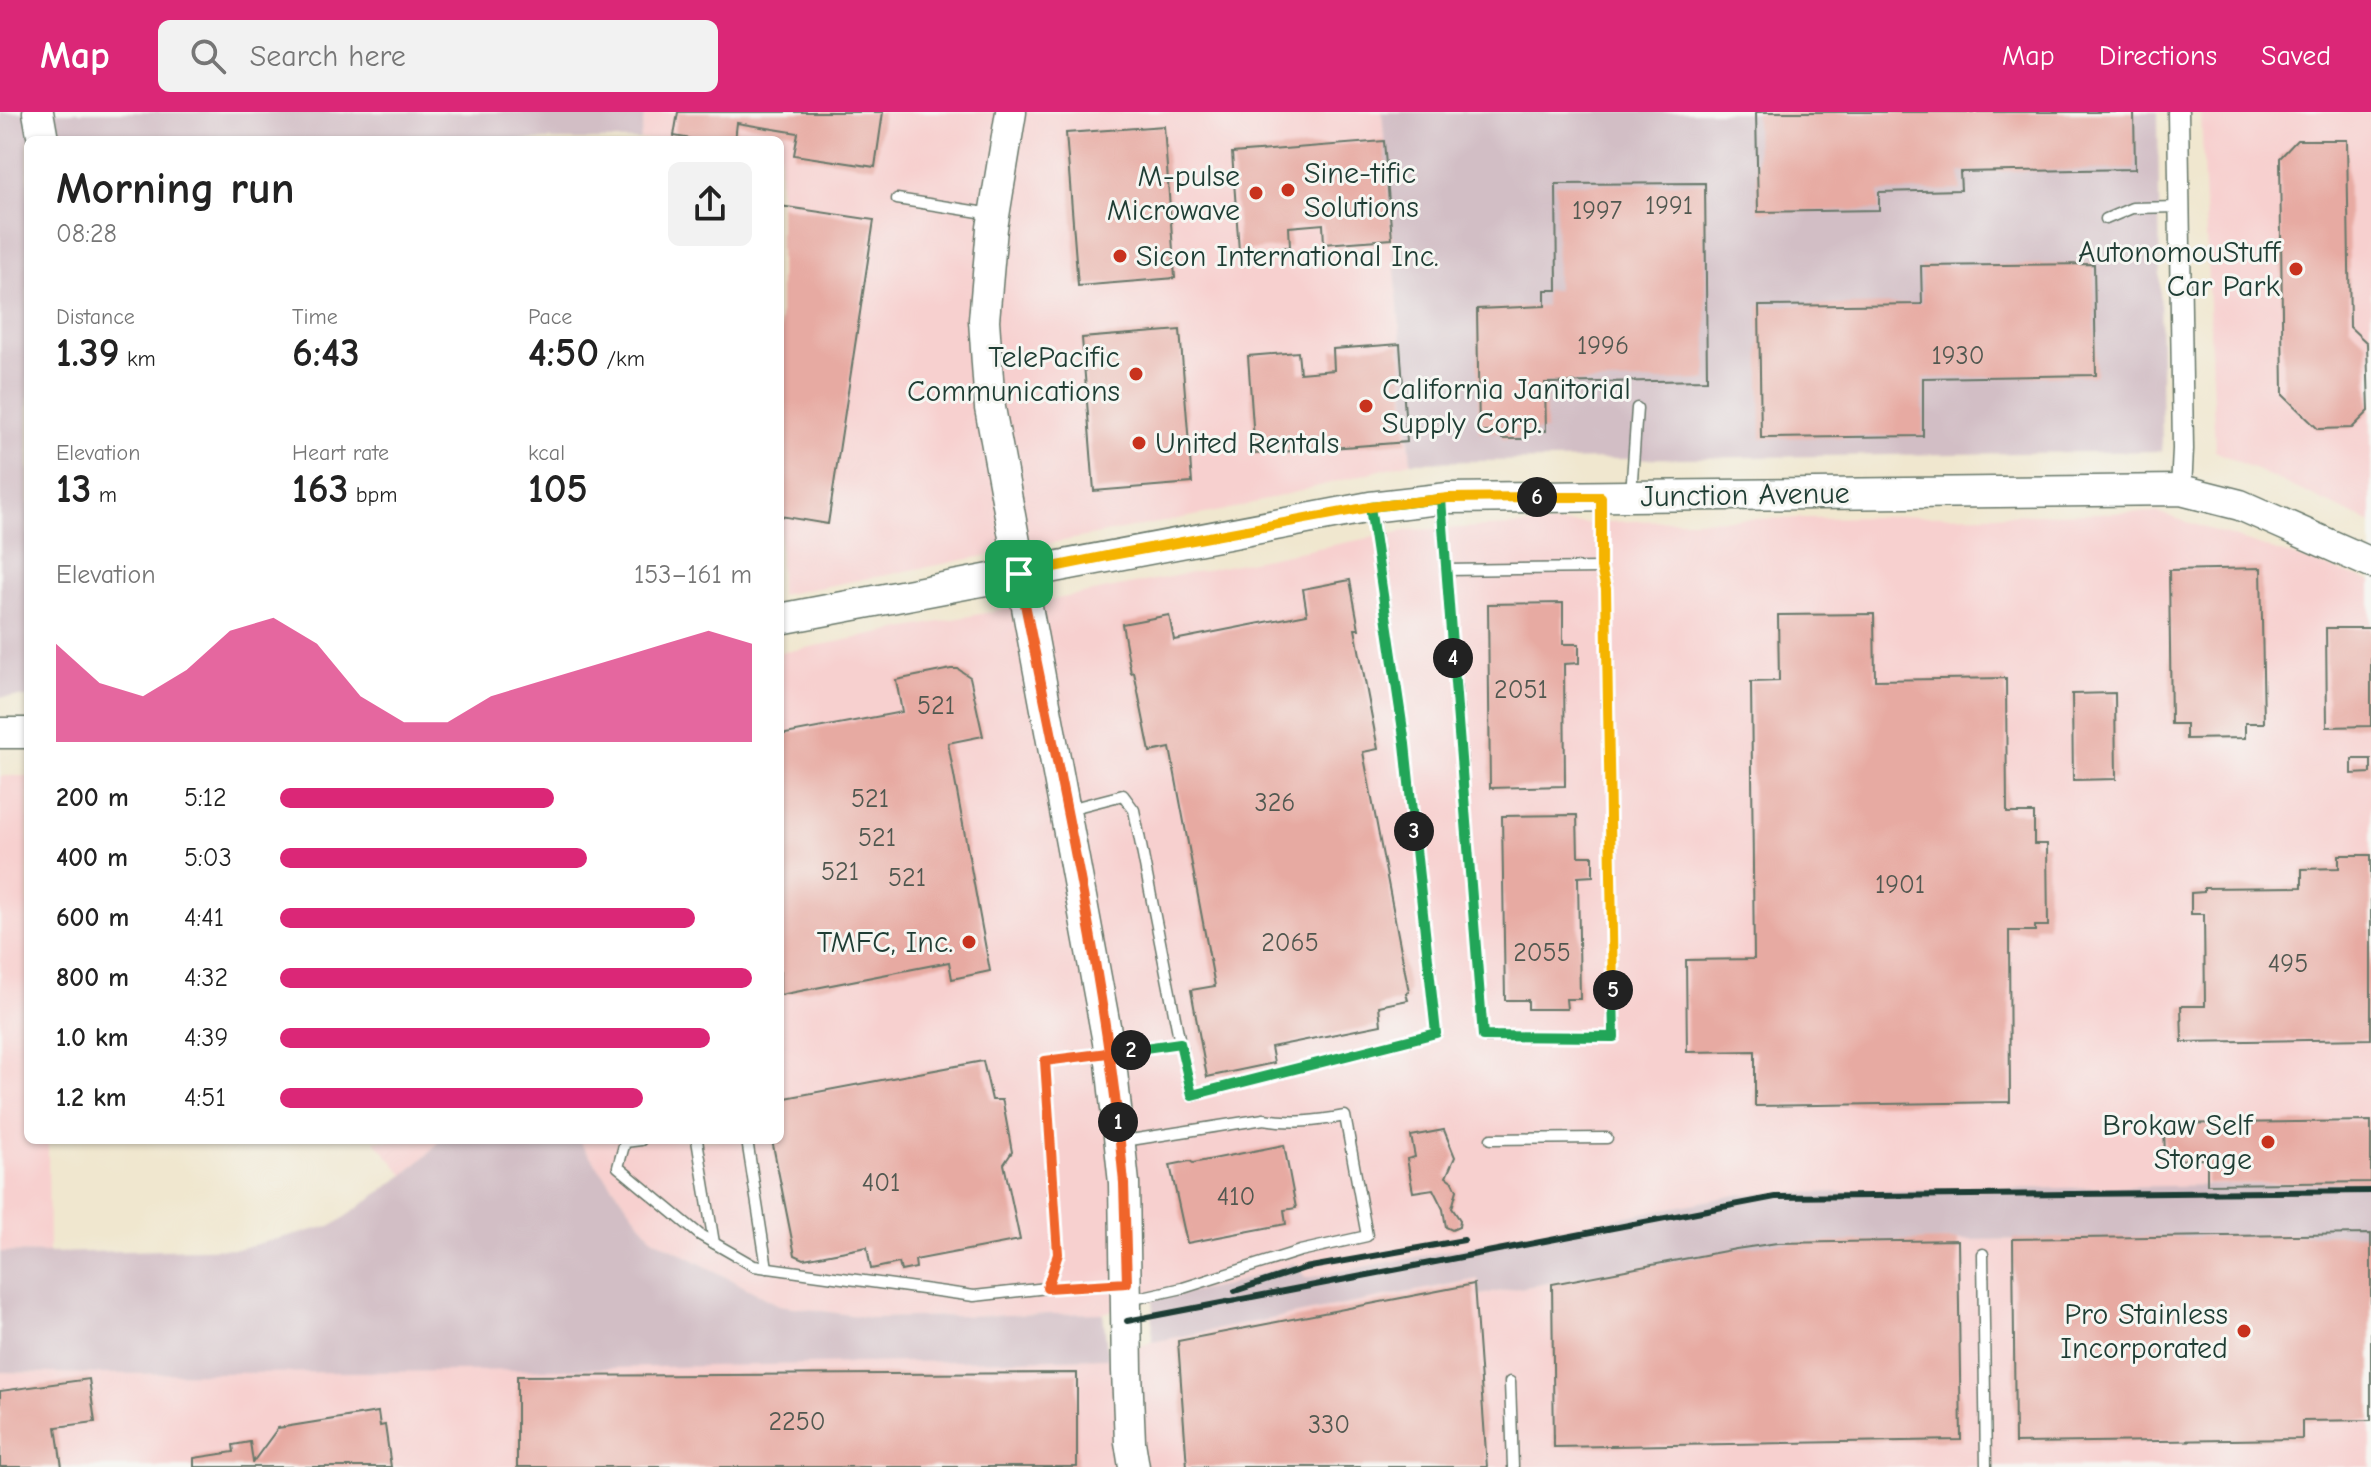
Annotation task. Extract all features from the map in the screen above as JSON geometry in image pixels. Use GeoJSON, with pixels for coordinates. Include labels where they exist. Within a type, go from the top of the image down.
{"type":"FeatureCollection","features":[{"type":"Feature","properties":{"kind":"street"},"geometry":{"type":"LineString","coordinates":[[38,112],[42,136]]}},
{"type":"Feature","properties":{"kind":"street"},"geometry":{"type":"LineString","coordinates":[[1011,112],[994,215],[984,320],[990,408],[1110,1053],[1124,1183],[1127,1371],[1134,1467]]}},
{"type":"Feature","properties":{"kind":"street"},"geometry":{"type":"LineString","coordinates":[[2178,112],[2181,490]]}},
{"type":"Feature","properties":{"kind":"street","name":"Junction Avenue"},"geometry":{"type":"LineString","coordinates":[[784,618],[1370,507],[1441,499],[2181,490],[2240,505],[2371,563]]}},
{"type":"Feature","properties":{"kind":"street"},"geometry":{"type":"LineString","coordinates":[[0,733],[24,733]]}},
{"type":"Feature","properties":{"kind":"lane"},"geometry":{"type":"LineString","coordinates":[[897,199],[994,215]]}},
{"type":"Feature","properties":{"kind":"lane"},"geometry":{"type":"LineString","coordinates":[[2106,219],[2132,208],[2179,207]]}},
{"type":"Feature","properties":{"kind":"lane"},"geometry":{"type":"LineString","coordinates":[[1631,496],[1637,408]]}},
{"type":"Feature","properties":{"kind":"lane"},"geometry":{"type":"LineString","coordinates":[[1441,499],[1483,1036],[1614,1037],[1606,589],[1601,568],[1601,497]]}},
{"type":"Feature","properties":{"kind":"lane"},"geometry":{"type":"LineString","coordinates":[[1066,810],[1123,795],[1134,810],[1192,1095],[1436,1033],[1405,744],[1370,507]]}},
{"type":"Feature","properties":{"kind":"lane"},"geometry":{"type":"LineString","coordinates":[[1446,570],[1601,568]]}},
{"type":"Feature","properties":{"kind":"lane"},"geometry":{"type":"LineString","coordinates":[[1047,1288],[1058,1254],[1045,1061],[1180,1043]]}},
{"type":"Feature","properties":{"kind":"lane"},"geometry":{"type":"LineString","coordinates":[[624,1144],[618,1167],[700,1235],[754,1266],[974,1296],[1047,1288],[1127,1292],[1183,1288],[1300,1251],[1367,1236],[1345,1116],[1309,1122],[1264,1119],[1120,1142]]}},
{"type":"Feature","properties":{"kind":"lane"},"geometry":{"type":"LineString","coordinates":[[1491,1139],[1607,1138]]}},
{"type":"Feature","properties":{"kind":"lane"},"geometry":{"type":"LineString","coordinates":[[698,1144],[714,1243]]}},
{"type":"Feature","properties":{"kind":"lane"},"geometry":{"type":"LineString","coordinates":[[748,1144],[767,1268]]}},
{"type":"Feature","properties":{"kind":"lane"},"geometry":{"type":"LineString","coordinates":[[1983,1254],[1986,1467]]}},
{"type":"Feature","properties":{"kind":"lane"},"geometry":{"type":"LineString","coordinates":[[1510,1382],[1513,1467]]}},
{"type":"Feature","properties":{"kind":"shaded area"},"geometry":{"type":"Polygon","coordinates":[[[0,112],[645,112],[641,136],[24,136],[24,697],[0,697],[0,112]]]}},
{"type":"Feature","properties":{"kind":"shaded area"},"geometry":{"type":"Polygon","coordinates":[[[645,112],[1382,112],[1411,462],[1231,509],[784,594],[784,136],[641,136],[645,112]]]}},
{"type":"Feature","properties":{"kind":"shaded area"},"geometry":{"type":"Polygon","coordinates":[[[1382,112],[2158,112],[2162,451],[1411,462],[1382,112]]]}},
{"type":"Feature","properties":{"kind":"shaded area","name":"AutonomouStuff Car Park"},"geometry":{"type":"Polygon","coordinates":[[[2201,112],[2371,112],[2371,523],[2215,451],[2201,112]]]}},
{"type":"Feature","properties":{"kind":"shaded area"},"geometry":{"type":"Polygon","coordinates":[[[2156,512],[2371,581],[2371,1182],[1742,1194],[1306,1278],[1294,1263],[1225,1286],[1103,1313],[872,1318],[779,1305],[652,1238],[581,1144],[784,1144],[784,652],[1410,530],[1633,521],[2156,512]]]}},
{"type":"Feature","properties":{"kind":"shaded area"},"geometry":{"type":"Polygon","coordinates":[[[0,776],[24,776],[24,1144],[48,1144],[49,1253],[0,1252],[0,776]]]}},
{"type":"Feature","properties":{"kind":"shaded area"},"geometry":{"type":"Polygon","coordinates":[[[377,1144],[437,1144],[428,1154],[404,1175],[377,1144]]]}},
{"type":"Feature","properties":{"kind":"shaded area"},"geometry":{"type":"Polygon","coordinates":[[[437,1144],[581,1144],[652,1238],[779,1305],[872,1318],[1103,1313],[1108,1358],[464,1371],[0,1372],[0,1252],[240,1248],[334,1225],[428,1154],[437,1144]]]}},
{"type":"Feature","properties":{"kind":"shaded area"},"geometry":{"type":"Polygon","coordinates":[[[2371,1182],[2371,1234],[1777,1243],[1479,1295],[1478,1279],[1152,1342],[1153,1300],[1225,1286],[1294,1263],[1306,1278],[1742,1194],[2371,1182]]]}},
{"type":"Feature","properties":{"kind":"shaded area"},"geometry":{"type":"Polygon","coordinates":[[[2371,1234],[2371,1467],[0,1467],[0,1372],[104,1374],[1108,1358],[1152,1342],[1478,1279],[1480,1295],[1777,1243],[2371,1234]]]}},
{"type":"Feature","properties":{"kind":"building"},"geometry":{"type":"Polygon","coordinates":[[[678,112],[883,112],[875,167],[794,155],[798,133],[737,123],[735,136],[674,136],[678,112]]]}},
{"type":"Feature","properties":{"kind":"building"},"geometry":{"type":"Polygon","coordinates":[[[1756,112],[2134,112],[2135,169],[1960,172],[1961,190],[1879,192],[1879,210],[1758,212],[1756,112]]]}},
{"type":"Feature","properties":{"kind":"building"},"geometry":{"type":"Polygon","coordinates":[[[1164,126],[1175,278],[1078,286],[1066,133],[1164,126]]]}},
{"type":"Feature","properties":{"kind":"building"},"geometry":{"type":"Polygon","coordinates":[[[2297,140],[2347,140],[2350,327],[2367,343],[2369,411],[2352,428],[2318,429],[2283,395],[2280,158],[2297,140]]]}},
{"type":"Feature","properties":{"kind":"building"},"geometry":{"type":"Polygon","coordinates":[[[1384,141],[1392,239],[1324,244],[1323,224],[1289,227],[1290,247],[1239,251],[1232,153],[1384,141]]]}},
{"type":"Feature","properties":{"kind":"building"},"geometry":{"type":"Polygon","coordinates":[[[1705,183],[1707,380],[1545,383],[1546,431],[1525,431],[1525,439],[1502,439],[1502,432],[1479,432],[1477,309],[1545,306],[1545,290],[1557,290],[1556,184],[1705,183]]]}},
{"type":"Feature","properties":{"kind":"building"},"geometry":{"type":"Polygon","coordinates":[[[784,207],[874,220],[828,524],[784,517],[784,207]]]}},
{"type":"Feature","properties":{"kind":"building"},"geometry":{"type":"Polygon","coordinates":[[[2094,264],[2096,375],[1923,378],[1923,436],[1761,438],[1759,306],[1922,304],[1921,266],[2094,264]]]}},
{"type":"Feature","properties":{"kind":"building"},"geometry":{"type":"Polygon","coordinates":[[[1180,330],[1192,483],[1094,491],[1082,338],[1180,330]]]}},
{"type":"Feature","properties":{"kind":"building"},"geometry":{"type":"Polygon","coordinates":[[[1400,344],[1407,442],[1255,454],[1248,356],[1298,352],[1300,373],[1334,370],[1333,349],[1400,344]]]}},
{"type":"Feature","properties":{"kind":"building"},"geometry":{"type":"Polygon","coordinates":[[[2261,568],[2264,723],[2245,723],[2245,738],[2186,739],[2186,724],[2171,724],[2169,570],[2261,568]]]}},
{"type":"Feature","properties":{"kind":"building"},"geometry":{"type":"Polygon","coordinates":[[[1350,580],[1359,629],[1355,629],[1378,749],[1363,752],[1409,992],[1406,993],[1408,1000],[1379,1006],[1381,1025],[1271,1047],[1274,1063],[1207,1077],[1191,990],[1215,986],[1170,748],[1150,752],[1122,624],[1169,615],[1174,640],[1307,614],[1303,589],[1350,580]]]}},
{"type":"Feature","properties":{"kind":"building"},"geometry":{"type":"Polygon","coordinates":[[[1563,603],[1563,644],[1579,644],[1579,663],[1564,664],[1565,786],[1490,788],[1488,604],[1563,603]]]}},
{"type":"Feature","properties":{"kind":"building"},"geometry":{"type":"Polygon","coordinates":[[[1874,614],[1875,680],[2006,678],[2007,813],[2034,813],[2034,844],[2047,844],[2048,926],[2035,926],[2035,931],[2009,931],[2010,1102],[1755,1106],[1755,1051],[1687,1052],[1686,960],[1754,959],[1751,682],[1779,681],[1778,615],[1874,614]]]}},
{"type":"Feature","properties":{"kind":"building"},"geometry":{"type":"Polygon","coordinates":[[[2326,628],[2371,628],[2371,726],[2327,727],[2326,628]]]}},
{"type":"Feature","properties":{"kind":"building"},"geometry":{"type":"Polygon","coordinates":[[[951,669],[958,669],[970,677],[983,736],[948,743],[990,971],[952,979],[949,962],[784,994],[784,734],[902,712],[896,680],[951,669]]]}},
{"type":"Feature","properties":{"kind":"building"},"geometry":{"type":"Polygon","coordinates":[[[2115,693],[2116,779],[2073,780],[2072,694],[2115,693]]]}},
{"type":"Feature","properties":{"kind":"building"},"geometry":{"type":"Polygon","coordinates":[[[2352,759],[2371,759],[2371,773],[2352,774],[2352,759]]]}},
{"type":"Feature","properties":{"kind":"building"},"geometry":{"type":"Polygon","coordinates":[[[1577,815],[1578,856],[1593,856],[1593,876],[1578,877],[1580,999],[1566,999],[1567,1009],[1528,1009],[1528,1000],[1505,1000],[1502,816],[1577,815]]]}},
{"type":"Feature","properties":{"kind":"building"},"geometry":{"type":"Polygon","coordinates":[[[2339,855],[2371,855],[2371,1039],[2182,1042],[2181,1006],[2205,1006],[2204,914],[2191,914],[2191,893],[2204,892],[2204,888],[2302,887],[2302,869],[2339,868],[2339,855]]]}},
{"type":"Feature","properties":{"kind":"building"},"geometry":{"type":"Polygon","coordinates":[[[983,1061],[992,1100],[1002,1100],[1003,1103],[1012,1152],[1004,1164],[1020,1240],[915,1260],[916,1268],[901,1271],[899,1263],[871,1269],[867,1247],[804,1259],[795,1255],[773,1144],[784,1144],[784,1098],[983,1061]]]}},
{"type":"Feature","properties":{"kind":"building","name":"Brokaw Self Storage"},"geometry":{"type":"Polygon","coordinates":[[[2371,1121],[2371,1182],[2207,1184],[2207,1159],[2165,1160],[2164,1124],[2371,1121]]]}},
{"type":"Feature","properties":{"kind":"building"},"geometry":{"type":"Polygon","coordinates":[[[1444,1130],[1455,1157],[1446,1177],[1457,1190],[1452,1208],[1460,1220],[1459,1227],[1452,1230],[1446,1227],[1443,1209],[1433,1189],[1413,1192],[1407,1159],[1415,1157],[1411,1136],[1444,1130]]]}},
{"type":"Feature","properties":{"kind":"building"},"geometry":{"type":"Polygon","coordinates":[[[1284,1145],[1296,1208],[1284,1210],[1286,1224],[1187,1243],[1170,1165],[1284,1145]]]}},
{"type":"Feature","properties":{"kind":"building"},"geometry":{"type":"Polygon","coordinates":[[[2371,1234],[2371,1420],[2302,1421],[2302,1439],[2015,1443],[2013,1239],[2371,1234]]]}},
{"type":"Feature","properties":{"kind":"building"},"geometry":{"type":"Polygon","coordinates":[[[1958,1240],[1961,1440],[1554,1447],[1552,1284],[1777,1243],[1958,1240]]]}},
{"type":"Feature","properties":{"kind":"building"},"geometry":{"type":"Polygon","coordinates":[[[1474,1284],[1487,1467],[1187,1467],[1178,1341],[1474,1284]]]}},
{"type":"Feature","properties":{"kind":"building"},"geometry":{"type":"Polygon","coordinates":[[[1077,1373],[1077,1467],[517,1467],[517,1376],[1077,1373]]]}},
{"type":"Feature","properties":{"kind":"building"},"geometry":{"type":"Polygon","coordinates":[[[89,1379],[95,1422],[56,1427],[62,1467],[0,1467],[0,1391],[89,1379]]]}},
{"type":"Feature","properties":{"kind":"building"},"geometry":{"type":"Polygon","coordinates":[[[378,1412],[380,1426],[385,1425],[391,1467],[194,1467],[194,1458],[234,1452],[233,1445],[250,1442],[253,1462],[278,1428],[378,1412]]]}},
{"type":"Feature","properties":{"kind":"railway"},"geometry":{"type":"LineString","coordinates":[[1127,1321],[1775,1197],[2371,1191]]}},
{"type":"Feature","properties":{"kind":"railway"},"geometry":{"type":"LineString","coordinates":[[1235,1291],[1305,1268],[1464,1240]]}},
{"type":"Feature","properties":{"kind":"place","name":"Sine-tific Solutions"},"geometry":{"type":"Point","coordinates":[1288,190]}},
{"type":"Feature","properties":{"kind":"place","name":"M-pulse Microwave"},"geometry":{"type":"Point","coordinates":[1256,193]}},
{"type":"Feature","properties":{"kind":"place","name":"Sicon International Inc."},"geometry":{"type":"Point","coordinates":[1120,256]}},
{"type":"Feature","properties":{"kind":"place","name":"AutonomouStuff Car Park"},"geometry":{"type":"Point","coordinates":[2296,269]}},
{"type":"Feature","properties":{"kind":"place","name":"TelePacific Communications"},"geometry":{"type":"Point","coordinates":[1136,374]}},
{"type":"Feature","properties":{"kind":"place","name":"California Janitorial Supply Corp."},"geometry":{"type":"Point","coordinates":[1366,406]}},
{"type":"Feature","properties":{"kind":"place","name":"United Rentals"},"geometry":{"type":"Point","coordinates":[1139,443]}},
{"type":"Feature","properties":{"kind":"place","name":"TMFC, Inc."},"geometry":{"type":"Point","coordinates":[969,942]}},
{"type":"Feature","properties":{"kind":"place","name":"Brokaw Self Storage"},"geometry":{"type":"Point","coordinates":[2268,1142]}},
{"type":"Feature","properties":{"kind":"place","name":"Pro Stainless Incorporated"},"geometry":{"type":"Point","coordinates":[2244,1331]}},
{"type":"Feature","properties":{"kind":"route"},"geometry":{"type":"LineString","coordinates":[[1019,574],[1110,1053],[1124,1183],[1127,1283],[1047,1288],[1058,1254],[1045,1061],[1110,1053],[1180,1043],[1192,1095],[1436,1033],[1405,744],[1370,507],[1441,499],[1483,1036],[1614,1037],[1606,589],[1601,568],[1601,497],[1448,498],[1408,501],[1370,507],[1112,555],[1019,574]]}}]}
